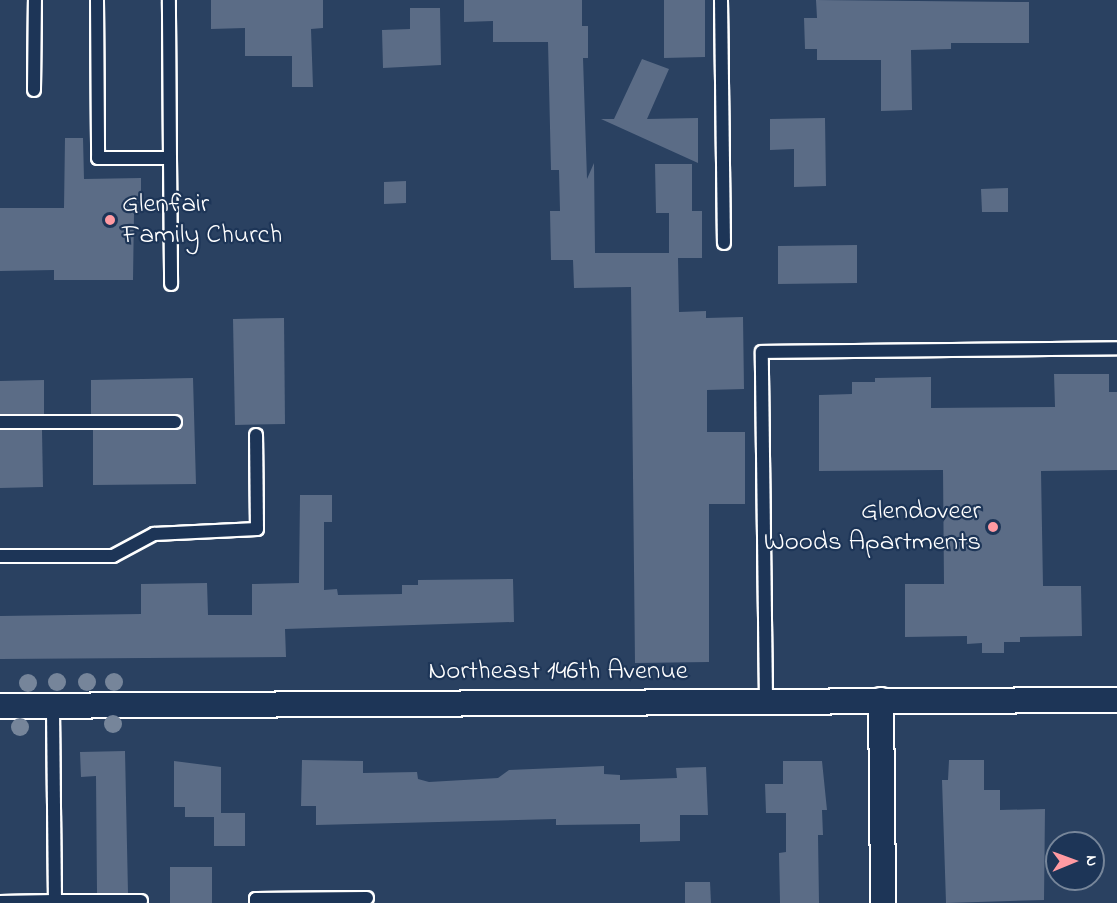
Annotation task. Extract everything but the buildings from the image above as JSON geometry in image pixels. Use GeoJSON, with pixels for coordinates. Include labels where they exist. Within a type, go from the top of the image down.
{"type":"FeatureCollection","features":[{"type":"Feature","properties":{"kind":"street","name":"Northeast 146th Avenue"},"geometry":{"type":"LineString","coordinates":[[0,706],[1117,699]]}},
{"type":"Feature","properties":{"kind":"street"},"geometry":{"type":"LineString","coordinates":[[881,700],[884,903]]}},
{"type":"Feature","properties":{"kind":"lane"},"geometry":{"type":"LineString","coordinates":[[34,90],[35,0]]}},
{"type":"Feature","properties":{"kind":"lane"},"geometry":{"type":"LineString","coordinates":[[97,0],[98,158],[170,158]]}},
{"type":"Feature","properties":{"kind":"lane"},"geometry":{"type":"LineString","coordinates":[[169,0],[171,284]]}},
{"type":"Feature","properties":{"kind":"lane"},"geometry":{"type":"LineString","coordinates":[[721,0],[724,243]]}},
{"type":"Feature","properties":{"kind":"lane"},"geometry":{"type":"LineString","coordinates":[[766,700],[762,352],[1117,348]]}},
{"type":"Feature","properties":{"kind":"lane"},"geometry":{"type":"LineString","coordinates":[[0,422],[175,422]]}},
{"type":"Feature","properties":{"kind":"lane"},"geometry":{"type":"LineString","coordinates":[[0,556],[112,556],[154,534],[257,530],[256,435]]}},
{"type":"Feature","properties":{"kind":"lane"},"geometry":{"type":"LineString","coordinates":[[53,706],[55,901]]}},
{"type":"Feature","properties":{"kind":"lane"},"geometry":{"type":"LineString","coordinates":[[256,903],[256,899],[367,898]]}},
{"type":"Feature","properties":{"kind":"lane"},"geometry":{"type":"LineString","coordinates":[[0,902],[141,901]]}},
{"type":"Feature","properties":{"kind":"place","name":"Glenfair Family Church"},"geometry":{"type":"Point","coordinates":[110,220]}},
{"type":"Feature","properties":{"kind":"place","name":"Glendoveer Woods Apartments"},"geometry":{"type":"Point","coordinates":[993,527]}}]}
